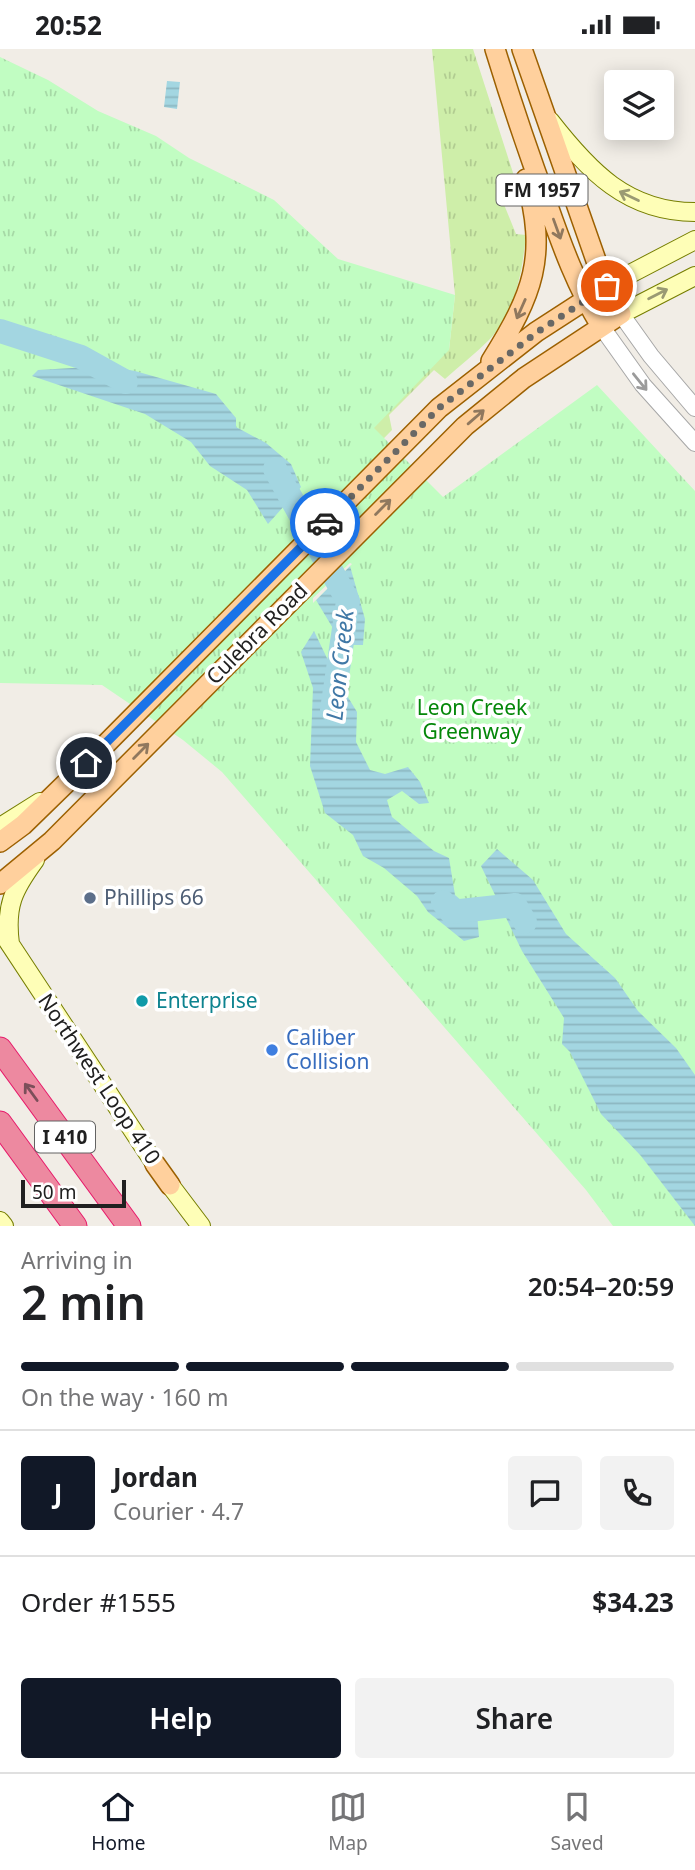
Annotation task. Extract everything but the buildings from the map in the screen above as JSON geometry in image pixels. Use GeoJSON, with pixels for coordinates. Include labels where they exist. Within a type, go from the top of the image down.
{"type":"FeatureCollection","features":[{"type":"Feature","properties":{"kind":"highway","name":"I 410"},"geometry":{"type":"LineString","coordinates":[[0,1049],[129,1226]]}},
{"type":"Feature","properties":{"kind":"highway","name":"I 410"},"geometry":{"type":"LineString","coordinates":[[0,1123],[75,1226]]}},
{"type":"Feature","properties":{"kind":"main road","name":"FM 1957"},"geometry":{"type":"LineString","coordinates":[[495,49],[517,123],[568,261],[601,326]]}},
{"type":"Feature","properties":{"kind":"main road","name":"FM 1957"},"geometry":{"type":"LineString","coordinates":[[522,49],[542,111],[607,286],[621,314]]}},
{"type":"Feature","properties":{"kind":"main road"},"geometry":{"type":"LineString","coordinates":[[542,111],[582,160],[606,183],[646,204],[669,210],[695,212]]}},
{"type":"Feature","properties":{"kind":"main road"},"geometry":{"type":"LineString","coordinates":[[486,370],[524,302],[534,267],[537,233],[533,202],[519,155],[517,123]]}},
{"type":"Feature","properties":{"kind":"main road","name":"Culebra Road"},"geometry":{"type":"LineString","coordinates":[[0,842],[23,825],[439,408],[486,370],[585,299],[695,240]]}},
{"type":"Feature","properties":{"kind":"main road","name":"Culebra Road"},"geometry":{"type":"LineString","coordinates":[[0,884],[41,851],[465,426],[505,393],[601,326],[695,276]]}},
{"type":"Feature","properties":{"kind":"main road"},"geometry":{"type":"LineString","coordinates":[[0,827],[55,793]]}},
{"type":"Feature","properties":{"kind":"main road"},"geometry":{"type":"LineString","coordinates":[[3,943],[11,897],[41,851]]}},
{"type":"Feature","properties":{"kind":"main road","name":"Northwest Loop 410"},"geometry":{"type":"LineString","coordinates":[[3,943],[30,975],[155,1164],[201,1226]]}},
{"type":"Feature","properties":{"kind":"main road"},"geometry":{"type":"LineString","coordinates":[[0,1221],[4,1226]]}},
{"type":"Feature","properties":{"kind":"street"},"geometry":{"type":"LineString","coordinates":[[621,314],[651,356],[695,408]]}},
{"type":"Feature","properties":{"kind":"street"},"geometry":{"type":"LineString","coordinates":[[601,326],[643,385],[695,443]]}},
{"type":"Feature","properties":{"kind":"green space"},"geometry":{"type":"Polygon","coordinates":[[[432,49],[473,49],[515,179],[506,181],[503,202],[516,234],[526,235],[520,277],[506,317],[489,340],[445,379],[434,370],[389,415],[392,430],[327,496],[0,166],[449,350],[455,295],[432,49]]]}},
{"type":"Feature","properties":{"kind":"green space","name":"Leon Creek Greenway"},"geometry":{"type":"Polygon","coordinates":[[[0,57],[48,80],[98,111],[156,136],[189,158],[274,200],[338,259],[455,295],[449,350],[374,428],[443,497],[597,385],[695,491],[695,1226],[613,1226],[586,1190],[222,772],[183,740],[102,685],[0,683],[0,57]]]}},
{"type":"Feature","properties":{"kind":"water"},"geometry":{"type":"Polygon","coordinates":[[[167,81],[180,82],[177,109],[164,107],[167,81]]]}},
{"type":"Feature","properties":{"kind":"water"},"geometry":{"type":"Polygon","coordinates":[[[106,366],[135,371],[216,394],[236,418],[236,427],[266,443],[291,464],[301,487],[268,524],[247,490],[210,466],[191,442],[145,414],[32,376],[38,370],[106,366]]]}},
{"type":"Feature","properties":{"kind":"water"},"geometry":{"type":"Polygon","coordinates":[[[350,566],[365,619],[363,645],[343,645],[316,600],[350,566]]]}},
{"type":"Feature","properties":{"kind":"water"},"geometry":{"type":"Polygon","coordinates":[[[314,631],[337,679],[357,712],[356,742],[370,770],[385,774],[408,767],[420,782],[429,803],[419,804],[402,791],[387,800],[392,817],[434,851],[449,858],[455,895],[477,914],[479,937],[464,941],[428,912],[417,896],[384,868],[363,856],[353,835],[325,813],[310,766],[313,688],[301,652],[314,631]]]}},
{"type":"Feature","properties":{"kind":"water"},"geometry":{"type":"Polygon","coordinates":[[[497,849],[533,880],[566,934],[615,978],[638,1011],[676,1048],[695,1075],[695,1226],[641,1156],[601,1114],[570,1052],[562,1044],[564,1018],[522,951],[481,866],[497,849]]]}},
{"type":"Feature","properties":{"kind":"pier"},"geometry":{"type":"Polygon","coordinates":[[[352,564],[313,603],[313,598],[352,564]]]}},
{"type":"Feature","properties":{"kind":"waterway","name":"Leon Creek"},"geometry":{"type":"LineString","coordinates":[[0,331],[81,357],[126,382]]}},
{"type":"Feature","properties":{"kind":"waterway","name":"Leon Creek"},"geometry":{"type":"LineString","coordinates":[[275,469],[348,601],[332,710]]}},
{"type":"Feature","properties":{"kind":"waterway","name":"Leon Creek"},"geometry":{"type":"LineString","coordinates":[[443,902],[451,912],[515,905],[525,922]]}},
{"type":"Feature","properties":{"kind":"way so far"},"geometry":{"type":"LineString","coordinates":[[325,523],[439,408],[536,333],[607,286]]}},
{"type":"Feature","properties":{"kind":"place","name":"Phillips 66"},"geometry":{"type":"Point","coordinates":[90,898]}},
{"type":"Feature","properties":{"kind":"place","name":"Enterprise"},"geometry":{"type":"Point","coordinates":[142,1001]}},
{"type":"Feature","properties":{"kind":"place","name":"Caliber Collision"},"geometry":{"type":"Point","coordinates":[272,1050]}},
{"type":"Feature","properties":{"kind":"route"},"geometry":{"type":"LineString","coordinates":[[86,763],[325,523]]}}]}
